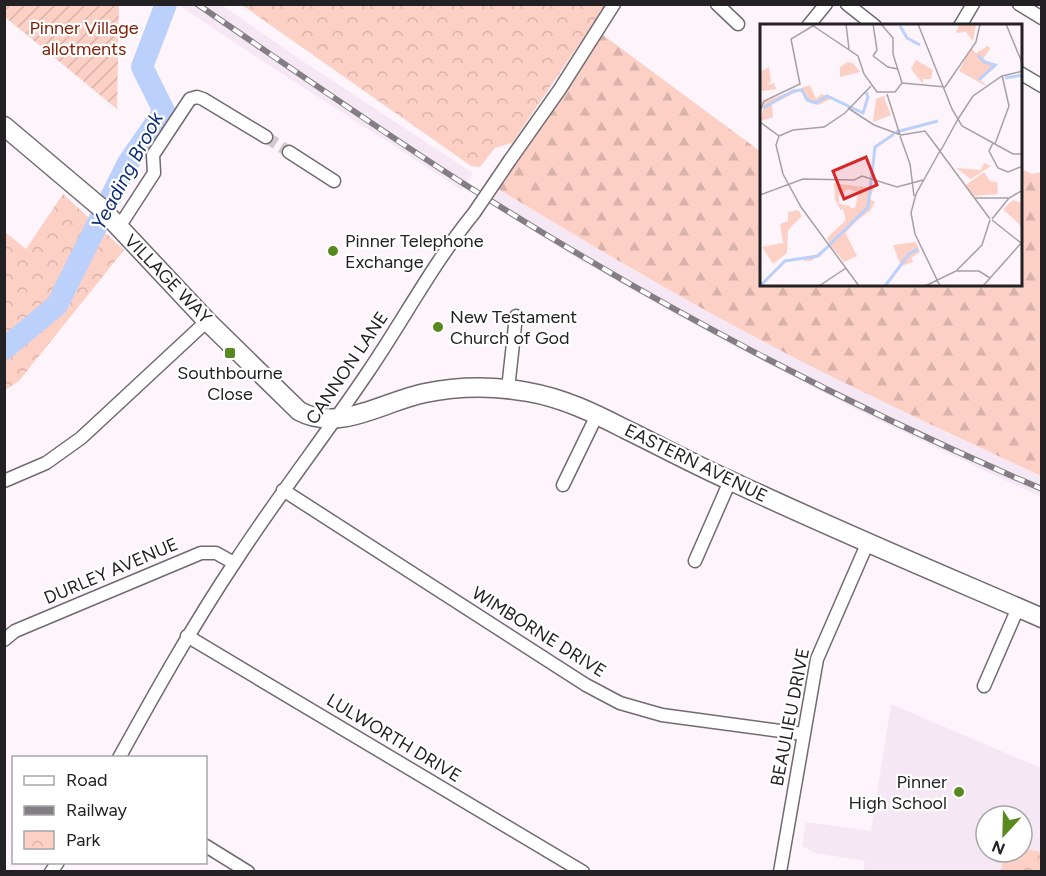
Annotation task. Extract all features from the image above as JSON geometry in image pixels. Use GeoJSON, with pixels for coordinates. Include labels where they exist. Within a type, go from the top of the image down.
{"type":"FeatureCollection","features":[{"type":"Feature","properties":{"kind":"street","name":"CANNON LANE"},"geometry":{"type":"LineString","coordinates":[[120,756],[187,636],[234,563],[283,490],[369,371],[431,274],[560,89],[614,4]]}},
{"type":"Feature","properties":{"kind":"street"},"geometry":{"type":"LineString","coordinates":[[717,4],[738,24]]}},
{"type":"Feature","properties":{"kind":"street"},"geometry":{"type":"LineString","coordinates":[[810,24],[826,4]]}},
{"type":"Feature","properties":{"kind":"street"},"geometry":{"type":"LineString","coordinates":[[846,4],[872,24]]}},
{"type":"Feature","properties":{"kind":"street"},"geometry":{"type":"LineString","coordinates":[[961,24],[972,4]]}},
{"type":"Feature","properties":{"kind":"street"},"geometry":{"type":"LineString","coordinates":[[1018,4],[1041,18]]}},
{"type":"Feature","properties":{"kind":"street"},"geometry":{"type":"LineString","coordinates":[[1022,74],[1041,86]]}},
{"type":"Feature","properties":{"kind":"street"},"geometry":{"type":"LineString","coordinates":[[109,217],[154,173],[153,155],[190,99],[197,97],[203,99],[266,137]]}},
{"type":"Feature","properties":{"kind":"street","name":"VILLAGE WAY"},"geometry":{"type":"LineString","coordinates":[[4,126],[109,217],[207,321],[299,411],[311,417],[336,419]]}},
{"type":"Feature","properties":{"kind":"street"},"geometry":{"type":"LineString","coordinates":[[290,152],[334,182]]}},
{"type":"Feature","properties":{"kind":"street"},"geometry":{"type":"LineString","coordinates":[[508,389],[516,316]]}},
{"type":"Feature","properties":{"kind":"street"},"geometry":{"type":"LineString","coordinates":[[4,481],[46,463],[81,438],[207,321]]}},
{"type":"Feature","properties":{"kind":"street","name":"EASTERN AVENUE"},"geometry":{"type":"LineString","coordinates":[[336,419],[362,413],[403,398],[472,388],[508,389],[551,397],[597,415],[730,481],[1041,618]]}},
{"type":"Feature","properties":{"kind":"street"},"geometry":{"type":"LineString","coordinates":[[563,485],[597,415]]}},
{"type":"Feature","properties":{"kind":"street"},"geometry":{"type":"LineString","coordinates":[[695,561],[730,481]]}},
{"type":"Feature","properties":{"kind":"street","name":"WIMBORNE DRIVE"},"geometry":{"type":"LineString","coordinates":[[283,490],[585,685],[620,703],[662,715],[803,734]]}},
{"type":"Feature","properties":{"kind":"street","name":"BEAULIEU DRIVE"},"geometry":{"type":"LineString","coordinates":[[780,872],[817,659],[868,542]]}},
{"type":"Feature","properties":{"kind":"street","name":"DURLEY AVENUE"},"geometry":{"type":"LineString","coordinates":[[4,640],[15,631],[201,552],[216,554],[234,563]]}},
{"type":"Feature","properties":{"kind":"street"},"geometry":{"type":"LineString","coordinates":[[984,686],[1018,608]]}},
{"type":"Feature","properties":{"kind":"street","name":"LULWORTH DRIVE"},"geometry":{"type":"LineString","coordinates":[[187,636],[583,872]]}},
{"type":"Feature","properties":{"kind":"street"},"geometry":{"type":"LineString","coordinates":[[207,847],[248,872]]}},
{"type":"Feature","properties":{"kind":"shaded area"},"geometry":{"type":"Polygon","coordinates":[[[179,5],[222,5],[473,173],[462,190],[179,5]]]}},
{"type":"Feature","properties":{"kind":"shaded area"},"geometry":{"type":"Polygon","coordinates":[[[497,188],[628,267],[771,345],[929,424],[1041,476],[1041,497],[863,413],[728,343],[583,262],[487,202],[497,188]]]}},
{"type":"Feature","properties":{"kind":"shaded area","name":"Pinner High School"},"geometry":{"type":"Polygon","coordinates":[[[891,704],[1041,768],[1041,871],[863,871],[865,861],[815,853],[802,846],[806,822],[871,831],[891,704]]]}},
{"type":"Feature","properties":{"kind":"green space","name":"Pinner Village allotments"},"geometry":{"type":"Polygon","coordinates":[[[5,4],[119,5],[117,109],[5,17],[5,4]]]}},
{"type":"Feature","properties":{"kind":"green space"},"geometry":{"type":"Polygon","coordinates":[[[242,5],[606,5],[512,143],[495,148],[480,167],[471,166],[242,5]]]}},
{"type":"Feature","properties":{"kind":"green space"},"geometry":{"type":"Polygon","coordinates":[[[603,35],[760,151],[760,286],[1022,286],[1022,169],[1032,174],[1041,172],[1041,476],[772,346],[633,269],[497,188],[603,35]]]}},
{"type":"Feature","properties":{"kind":"green space"},"geometry":{"type":"Polygon","coordinates":[[[63,194],[124,250],[19,381],[5,390],[5,232],[26,249],[63,194]]]}},
{"type":"Feature","properties":{"kind":"green space"},"geometry":{"type":"Polygon","coordinates":[[[1034,851],[1041,852],[1041,871],[1001,871],[1002,864],[1034,864],[1034,851]]]}},
{"type":"Feature","properties":{"kind":"waterway","name":"Yeading Brook"},"geometry":{"type":"LineString","coordinates":[[4,349],[57,305],[128,163],[164,111],[142,67],[166,4]]}},
{"type":"Feature","properties":{"kind":"tunnel"},"geometry":{"type":"LineString","coordinates":[[266,137],[289,152]]}},
{"type":"Feature","properties":{"kind":"railway"},"geometry":{"type":"LineString","coordinates":[[197,4],[461,182],[672,308],[819,385],[1042,489]]}},
{"type":"Feature","properties":{"kind":"place","name":"Pinner Telephone Exchange"},"geometry":{"type":"Point","coordinates":[333,251]}},
{"type":"Feature","properties":{"kind":"place","name":"New Testament Church of God"},"geometry":{"type":"Point","coordinates":[438,327]}},
{"type":"Feature","properties":{"kind":"place","name":"Southbourne Close"},"geometry":{"type":"Point","coordinates":[230,353]}},
{"type":"Feature","properties":{"kind":"place","name":"Pinner High School"},"geometry":{"type":"Point","coordinates":[959,792]}}]}
